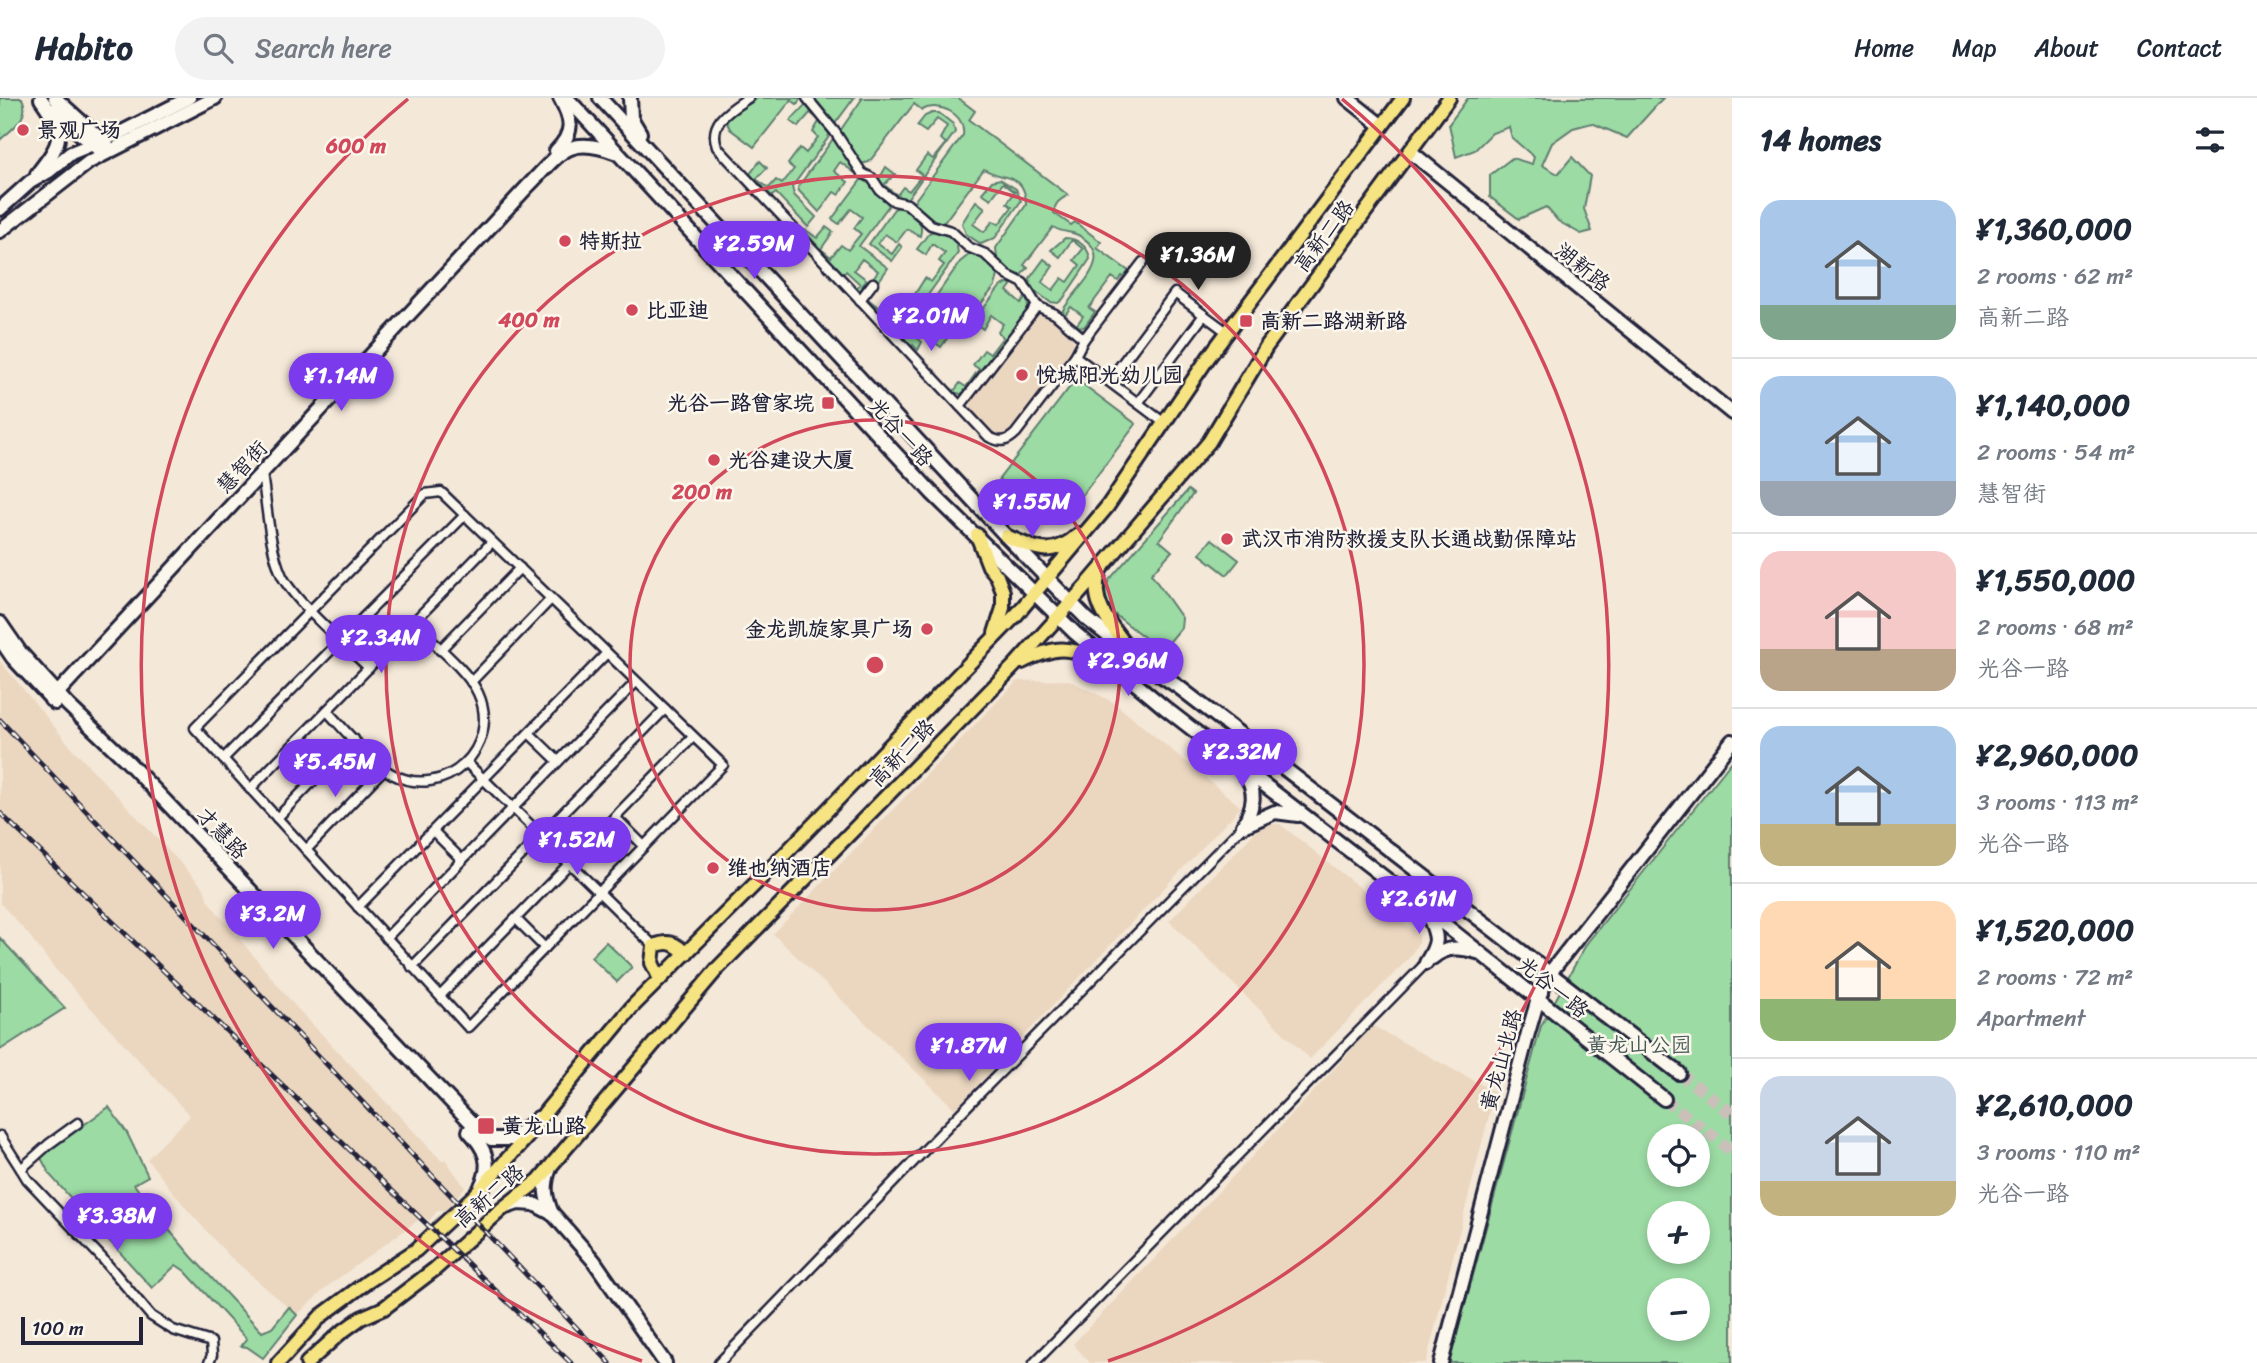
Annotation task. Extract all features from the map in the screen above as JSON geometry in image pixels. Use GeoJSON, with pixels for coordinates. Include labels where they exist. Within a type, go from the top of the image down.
{"type":"FeatureCollection","features":[{"type":"Feature","properties":{"kind":"main road","name":"高新二路"},"geometry":{"type":"LineString","coordinates":[[278,1363],[321,1316],[416,1250],[475,1195],[527,1137],[608,1034],[1034,595],[1107,507],[1227,332],[1403,98]]}},
{"type":"Feature","properties":{"kind":"main road","name":"高新二路"},"geometry":{"type":"LineString","coordinates":[[307,1363],[339,1334],[361,1318],[384,1308],[435,1269],[539,1180],[711,976],[1015,665],[1071,603],[1209,442],[1266,347],[1449,98]]}},
{"type":"Feature","properties":{"kind":"main road"},"geometry":{"type":"LineString","coordinates":[[1006,536],[1037,550],[1053,550],[1069,543],[1107,507]]}},
{"type":"Feature","properties":{"kind":"main road"},"geometry":{"type":"LineString","coordinates":[[977,536],[1003,592],[1001,621],[991,641]]}},
{"type":"Feature","properties":{"kind":"main road"},"geometry":{"type":"LineString","coordinates":[[1101,568],[1095,585],[1095,595],[1100,608],[1133,656]]}},
{"type":"Feature","properties":{"kind":"main road"},"geometry":{"type":"LineString","coordinates":[[1015,665],[1054,649],[1066,649],[1110,663]]}},
{"type":"Feature","properties":{"kind":"main road"},"geometry":{"type":"LineString","coordinates":[[660,979],[652,963],[654,946],[673,942],[686,954]]}},
{"type":"Feature","properties":{"kind":"street"},"geometry":{"type":"LineString","coordinates":[[40,98],[103,147]]}},
{"type":"Feature","properties":{"kind":"street"},"geometry":{"type":"LineString","coordinates":[[30,182],[53,153],[59,138],[55,118],[40,98]]}},
{"type":"Feature","properties":{"kind":"street"},"geometry":{"type":"LineString","coordinates":[[55,98],[103,147]]}},
{"type":"Feature","properties":{"kind":"street"},"geometry":{"type":"LineString","coordinates":[[0,231],[103,147],[189,98]]}},
{"type":"Feature","properties":{"kind":"street"},"geometry":{"type":"LineString","coordinates":[[0,209],[30,182],[71,153],[103,147],[215,98]]}},
{"type":"Feature","properties":{"kind":"street","name":"慧智街"},"geometry":{"type":"LineString","coordinates":[[52,694],[564,142],[570,132],[570,121],[560,98]]}},
{"type":"Feature","properties":{"kind":"street","name":"光谷一路"},"geometry":{"type":"LineString","coordinates":[[567,98],[932,493],[1058,617],[1110,663],[1664,1099]]}},
{"type":"Feature","properties":{"kind":"street","name":"光谷一路"},"geometry":{"type":"LineString","coordinates":[[600,98],[1006,536],[1087,619],[1133,656],[1181,688],[1679,1073]]}},
{"type":"Feature","properties":{"kind":"street"},"geometry":{"type":"LineString","coordinates":[[631,98],[631,118],[653,154]]}},
{"type":"Feature","properties":{"kind":"street"},"geometry":{"type":"LineString","coordinates":[[748,98],[724,113],[718,122],[714,139],[717,147],[989,437],[998,442],[1008,440],[1016,433],[1143,262]]}},
{"type":"Feature","properties":{"kind":"street"},"geometry":{"type":"LineString","coordinates":[[807,98],[835,132],[862,173],[872,178],[880,190],[894,201],[907,204],[931,225],[951,230],[968,247],[985,254],[1007,275],[1023,284],[1037,306],[1055,314],[1084,339]]}},
{"type":"Feature","properties":{"kind":"street"},"geometry":{"type":"LineString","coordinates":[[1347,98],[1382,126]]}},
{"type":"Feature","properties":{"kind":"street","name":"慧智街"},"geometry":{"type":"LineString","coordinates":[[52,694],[560,155],[577,145],[587,144],[620,155]]}},
{"type":"Feature","properties":{"kind":"street","name":"湖新路"},"geometry":{"type":"LineString","coordinates":[[1411,152],[1732,413]]}},
{"type":"Feature","properties":{"kind":"street"},"geometry":{"type":"LineString","coordinates":[[0,241],[29,209]]}},
{"type":"Feature","properties":{"kind":"street"},"geometry":{"type":"LineString","coordinates":[[709,251],[737,271],[742,269],[744,264],[740,254],[727,234]]}},
{"type":"Feature","properties":{"kind":"street"},"geometry":{"type":"LineString","coordinates":[[860,300],[873,283]]}},
{"type":"Feature","properties":{"kind":"street"},"geometry":{"type":"LineString","coordinates":[[1109,381],[1175,293],[1227,332]]}},
{"type":"Feature","properties":{"kind":"street"},"geometry":{"type":"LineString","coordinates":[[960,405],[1037,306]]}},
{"type":"Feature","properties":{"kind":"street"},"geometry":{"type":"LineString","coordinates":[[1138,403],[1204,315]]}},
{"type":"Feature","properties":{"kind":"street"},"geometry":{"type":"LineString","coordinates":[[1075,356],[1163,422]]}},
{"type":"Feature","properties":{"kind":"street"},"geometry":{"type":"LineString","coordinates":[[262,474],[279,569],[289,587],[369,668]]}},
{"type":"Feature","properties":{"kind":"street"},"geometry":{"type":"LineString","coordinates":[[441,492],[465,515],[723,765],[468,1027],[195,728],[425,494],[441,492]]}},
{"type":"Feature","properties":{"kind":"street"},"geometry":{"type":"LineString","coordinates":[[223,759],[465,515]]}},
{"type":"Feature","properties":{"kind":"street"},"geometry":{"type":"LineString","coordinates":[[250,789],[492,542]]}},
{"type":"Feature","properties":{"kind":"street"},"geometry":{"type":"LineString","coordinates":[[440,650],[520,568]]}},
{"type":"Feature","properties":{"kind":"street"},"geometry":{"type":"LineString","coordinates":[[471,681],[551,599]]}},
{"type":"Feature","properties":{"kind":"street","name":"才慧路"},"geometry":{"type":"LineString","coordinates":[[0,623],[52,694],[477,1140],[488,1167],[475,1195]]}},
{"type":"Feature","properties":{"kind":"street"},"geometry":{"type":"LineString","coordinates":[[327,711],[384,769],[401,778],[426,781],[452,775],[467,763],[477,748],[483,725],[481,699],[471,681],[412,623]]}},
{"type":"Feature","properties":{"kind":"street","name":"才慧路"},"geometry":{"type":"LineString","coordinates":[[0,639],[13,658],[127,761],[483,1135],[491,1139],[512,1139],[546,1111]]}},
{"type":"Feature","properties":{"kind":"street"},"geometry":{"type":"LineString","coordinates":[[358,907],[607,653]]}},
{"type":"Feature","properties":{"kind":"street"},"geometry":{"type":"LineString","coordinates":[[386,938],[636,682]]}},
{"type":"Feature","properties":{"kind":"street"},"geometry":{"type":"LineString","coordinates":[[412,967],[665,709]]}},
{"type":"Feature","properties":{"kind":"street"},"geometry":{"type":"LineString","coordinates":[[529,733],[558,761]]}},
{"type":"Feature","properties":{"kind":"street"},"geometry":{"type":"LineString","coordinates":[[440,996],[694,737]]}},
{"type":"Feature","properties":{"kind":"street"},"geometry":{"type":"LineString","coordinates":[[277,818],[354,739]]}},
{"type":"Feature","properties":{"kind":"street","name":"黄龙山北路"},"geometry":{"type":"LineString","coordinates":[[1441,1363],[1538,999],[1549,974],[1732,741]]}},
{"type":"Feature","properties":{"kind":"street"},"geometry":{"type":"LineString","coordinates":[[467,763],[654,946]]}},
{"type":"Feature","properties":{"kind":"street"},"geometry":{"type":"LineString","coordinates":[[719,1363],[1243,826],[1253,808],[1254,794],[1250,780],[1236,763]]}},
{"type":"Feature","properties":{"kind":"street"},"geometry":{"type":"LineString","coordinates":[[306,850],[384,769]]}},
{"type":"Feature","properties":{"kind":"street"},"geometry":{"type":"LineString","coordinates":[[1243,826],[1275,812],[1287,812],[1306,818]]}},
{"type":"Feature","properties":{"kind":"street"},"geometry":{"type":"LineString","coordinates":[[615,817],[644,846]]}},
{"type":"Feature","properties":{"kind":"street"},"geometry":{"type":"LineString","coordinates":[[433,831],[462,860]]}},
{"type":"Feature","properties":{"kind":"street"},"geometry":{"type":"LineString","coordinates":[[1425,909],[1438,937],[1437,945],[1426,963]]}},
{"type":"Feature","properties":{"kind":"street"},"geometry":{"type":"LineString","coordinates":[[516,919],[545,948]]}},
{"type":"Feature","properties":{"kind":"street"},"geometry":{"type":"LineString","coordinates":[[1034,1363],[1426,963],[1447,948],[1479,952]]}},
{"type":"Feature","properties":{"kind":"street"},"geometry":{"type":"LineString","coordinates":[[21,1169],[78,1123]]}},
{"type":"Feature","properties":{"kind":"street"},"geometry":{"type":"LineString","coordinates":[[0,1136],[27,1179],[102,1258],[151,1317],[173,1330],[211,1342],[213,1348],[209,1363]]}},
{"type":"Feature","properties":{"kind":"street"},"geometry":{"type":"LineString","coordinates":[[554,1160],[544,1182],[545,1196],[553,1214],[594,1261],[665,1363]]}},
{"type":"Feature","properties":{"kind":"street"},"geometry":{"type":"LineString","coordinates":[[502,1209],[518,1203],[534,1204],[553,1214]]}},
{"type":"Feature","properties":{"kind":"shaded area","name":"悦城阳光幼儿园"},"geometry":{"type":"Polygon","coordinates":[[[1036,314],[1050,317],[1069,331],[1075,344],[1072,354],[1009,435],[996,437],[972,415],[970,401],[1036,314]]]}},
{"type":"Feature","properties":{"kind":"shaded area"},"geometry":{"type":"Polygon","coordinates":[[[0,661],[71,747],[204,888],[208,901],[295,1006],[442,1161],[445,1159],[465,1187],[446,1210],[438,1210],[429,1221],[424,1216],[328,1286],[297,1315],[228,1255],[147,1159],[190,1116],[55,969],[0,903],[0,661]]]}},
{"type":"Feature","properties":{"kind":"shaded area"},"geometry":{"type":"Polygon","coordinates":[[[1069,680],[1113,702],[1241,807],[955,1109],[773,934],[1017,681],[1069,680]]]}},
{"type":"Feature","properties":{"kind":"shaded area"},"geometry":{"type":"Polygon","coordinates":[[[1263,824],[1280,824],[1419,935],[1419,942],[1409,958],[1310,1059],[1169,921],[1263,824]]]}},
{"type":"Feature","properties":{"kind":"shaded area"},"geometry":{"type":"Polygon","coordinates":[[[1373,1026],[1495,1092],[1426,1363],[1090,1363],[1073,1344],[1373,1026]]]}},
{"type":"Feature","properties":{"kind":"green space"},"geometry":{"type":"Polygon","coordinates":[[[0,98],[22,98],[24,111],[19,122],[0,140],[0,98]]]}},
{"type":"Feature","properties":{"kind":"green space"},"geometry":{"type":"Polygon","coordinates":[[[758,98],[801,98],[797,104],[791,100],[754,147],[730,129],[726,121],[729,116],[758,98]]]}},
{"type":"Feature","properties":{"kind":"green space"},"geometry":{"type":"Polygon","coordinates":[[[811,98],[854,98],[834,125],[811,98]]]}},
{"type":"Feature","properties":{"kind":"green space"},"geometry":{"type":"Polygon","coordinates":[[[860,98],[958,98],[975,111],[969,120],[1068,195],[1060,200],[1054,213],[1071,225],[1075,222],[1101,242],[1097,248],[1130,272],[1126,278],[1122,276],[1118,281],[1112,277],[1089,308],[1095,312],[1084,327],[1076,326],[1083,316],[1071,307],[1064,316],[1063,310],[1091,272],[1095,253],[1090,244],[1078,235],[1053,227],[1024,265],[1028,268],[1021,275],[1014,274],[997,259],[996,248],[1026,205],[1022,187],[1012,179],[984,169],[942,225],[934,223],[913,203],[963,135],[960,121],[956,115],[943,108],[922,110],[914,104],[869,162],[860,164],[840,131],[862,99],[860,98]]]}},
{"type":"Feature","properties":{"kind":"green space"},"geometry":{"type":"Polygon","coordinates":[[[1468,98],[1663,98],[1627,138],[1592,123],[1573,128],[1552,143],[1542,165],[1558,174],[1572,157],[1590,176],[1584,209],[1592,231],[1581,234],[1558,221],[1546,207],[1519,219],[1490,197],[1490,175],[1512,158],[1532,164],[1534,157],[1512,138],[1509,127],[1492,133],[1475,150],[1456,157],[1449,124],[1468,98]]]}},
{"type":"Feature","properties":{"kind":"green space"},"geometry":{"type":"Polygon","coordinates":[[[805,105],[809,106],[830,132],[792,187],[794,195],[816,217],[808,227],[776,193],[772,196],[750,174],[760,161],[767,168],[756,179],[769,188],[776,180],[782,184],[794,169],[788,164],[800,148],[806,153],[818,137],[813,132],[820,120],[810,113],[798,127],[790,121],[805,105]]]}},
{"type":"Feature","properties":{"kind":"green space"},"geometry":{"type":"Polygon","coordinates":[[[939,113],[953,124],[955,132],[907,199],[894,197],[878,181],[886,167],[895,174],[884,185],[897,195],[903,187],[909,191],[922,175],[916,170],[927,155],[933,159],[946,143],[940,139],[947,126],[937,119],[926,132],[917,126],[925,116],[939,113]]]}},
{"type":"Feature","properties":{"kind":"green space"},"geometry":{"type":"Polygon","coordinates":[[[833,139],[856,171],[855,173],[840,162],[834,171],[848,182],[839,195],[834,192],[819,212],[798,187],[833,139]]]}},
{"type":"Feature","properties":{"kind":"green space"},"geometry":{"type":"Polygon","coordinates":[[[865,179],[889,205],[859,246],[888,268],[876,285],[870,282],[878,271],[862,259],[854,270],[867,280],[862,286],[865,288],[858,291],[855,290],[860,284],[846,271],[841,275],[802,234],[806,230],[817,238],[826,227],[833,232],[821,249],[831,257],[841,245],[848,250],[861,234],[854,228],[862,217],[851,209],[839,224],[832,219],[861,180],[865,179]]]}},
{"type":"Feature","properties":{"kind":"green space"},"geometry":{"type":"Polygon","coordinates":[[[1000,179],[1016,189],[1021,201],[995,238],[981,244],[966,234],[962,223],[976,201],[985,208],[973,224],[984,232],[993,221],[999,224],[1012,207],[1007,203],[1015,192],[1003,183],[991,199],[982,193],[992,181],[1000,179]]]}},
{"type":"Feature","properties":{"kind":"green space"},"geometry":{"type":"Polygon","coordinates":[[[899,207],[916,217],[921,231],[920,236],[907,229],[897,242],[885,234],[878,244],[892,254],[899,244],[902,247],[892,261],[869,244],[894,209],[899,207]]]}},
{"type":"Feature","properties":{"kind":"green space"},"geometry":{"type":"Polygon","coordinates":[[[936,230],[947,233],[956,240],[958,253],[905,327],[922,342],[918,350],[913,345],[910,348],[866,302],[868,299],[883,311],[880,315],[892,324],[898,316],[902,319],[919,297],[915,294],[925,278],[931,282],[944,265],[939,261],[945,253],[932,244],[926,255],[917,249],[929,233],[936,230]]]}},
{"type":"Feature","properties":{"kind":"green space"},"geometry":{"type":"Polygon","coordinates":[[[1065,238],[1074,240],[1082,244],[1090,259],[1063,299],[1058,303],[1050,302],[1031,288],[1030,278],[1044,259],[1053,266],[1042,282],[1053,290],[1062,278],[1068,282],[1080,265],[1074,260],[1083,249],[1072,240],[1060,257],[1051,250],[1065,238]]]}},
{"type":"Feature","properties":{"kind":"green space"},"geometry":{"type":"Polygon","coordinates":[[[971,253],[980,254],[999,272],[995,286],[980,305],[974,300],[941,347],[920,331],[918,322],[960,262],[971,253]]]}},
{"type":"Feature","properties":{"kind":"green space"},"geometry":{"type":"Polygon","coordinates":[[[1012,284],[1007,291],[1021,303],[1027,296],[1028,309],[969,390],[961,394],[952,392],[941,381],[954,391],[960,383],[966,387],[979,369],[973,365],[984,350],[990,354],[1003,337],[998,332],[1003,324],[991,315],[983,329],[973,322],[1000,287],[1012,284]]]}},
{"type":"Feature","properties":{"kind":"green space"},"geometry":{"type":"Polygon","coordinates":[[[1076,379],[1136,424],[1068,514],[1058,520],[1048,521],[1030,512],[999,479],[1076,379]]]}},
{"type":"Feature","properties":{"kind":"green space"},"geometry":{"type":"Polygon","coordinates":[[[1188,490],[1193,494],[1159,540],[1172,551],[1151,574],[1182,618],[1181,628],[1162,651],[1108,608],[1105,601],[1106,590],[1109,580],[1188,490]]]}},
{"type":"Feature","properties":{"kind":"green space"},"geometry":{"type":"Polygon","coordinates":[[[1212,539],[1239,560],[1227,575],[1200,554],[1212,539]]]}},
{"type":"Feature","properties":{"kind":"green space","name":"黄龙山公园"},"geometry":{"type":"Polygon","coordinates":[[[1732,761],[1732,1363],[1449,1363],[1541,1026],[1587,943],[1732,761]]]}},
{"type":"Feature","properties":{"kind":"green space"},"geometry":{"type":"Polygon","coordinates":[[[0,938],[65,1008],[0,1050],[0,938]]]}},
{"type":"Feature","properties":{"kind":"green space"},"geometry":{"type":"Polygon","coordinates":[[[606,942],[632,967],[617,982],[591,957],[606,942]]]}},
{"type":"Feature","properties":{"kind":"green space"},"geometry":{"type":"Polygon","coordinates":[[[109,1107],[127,1133],[148,1176],[134,1184],[192,1257],[262,1332],[272,1328],[289,1307],[297,1315],[263,1358],[241,1346],[247,1339],[185,1271],[176,1265],[152,1288],[50,1175],[40,1156],[109,1107]]]}},
{"type":"Feature","properties":{"kind":"tunnel"},"geometry":{"type":"LineString","coordinates":[[1679,1073],[1732,1114]]}},
{"type":"Feature","properties":{"kind":"tunnel"},"geometry":{"type":"LineString","coordinates":[[1664,1099],[1732,1151]]}},
{"type":"Feature","properties":{"kind":"railway"},"geometry":{"type":"LineString","coordinates":[[0,720],[610,1363]]}},
{"type":"Feature","properties":{"kind":"railway"},"geometry":{"type":"LineString","coordinates":[[0,813],[571,1363]]}},
{"type":"Feature","properties":{"kind":"place","name":"景观广场"},"geometry":{"type":"Point","coordinates":[23,130]}},
{"type":"Feature","properties":{"kind":"place","name":"特斯拉"},"geometry":{"type":"Point","coordinates":[565,241]}},
{"type":"Feature","properties":{"kind":"place","name":"比亚迪"},"geometry":{"type":"Point","coordinates":[632,310]}},
{"type":"Feature","properties":{"kind":"place","name":"高新二路湖新路"},"geometry":{"type":"Point","coordinates":[1246,321]}},
{"type":"Feature","properties":{"kind":"place","name":"悦城阳光幼儿园"},"geometry":{"type":"Point","coordinates":[1022,375]}},
{"type":"Feature","properties":{"kind":"place","name":"光谷一路曾家垸"},"geometry":{"type":"Point","coordinates":[828,403]}},
{"type":"Feature","properties":{"kind":"place","name":"光谷建设大厦"},"geometry":{"type":"Point","coordinates":[714,460]}},
{"type":"Feature","properties":{"kind":"place","name":"武汉市消防救援支队长通战勤保障站"},"geometry":{"type":"Point","coordinates":[1227,539]}},
{"type":"Feature","properties":{"kind":"place","name":"金龙凯旋家具广场"},"geometry":{"type":"Point","coordinates":[927,629]}},
{"type":"Feature","properties":{"kind":"place","name":"维也纳酒店"},"geometry":{"type":"Point","coordinates":[713,868]}},
{"type":"Feature","properties":{"kind":"place","name":"黄龙山路"},"geometry":{"type":"Point","coordinates":[486,1126]}}]}
